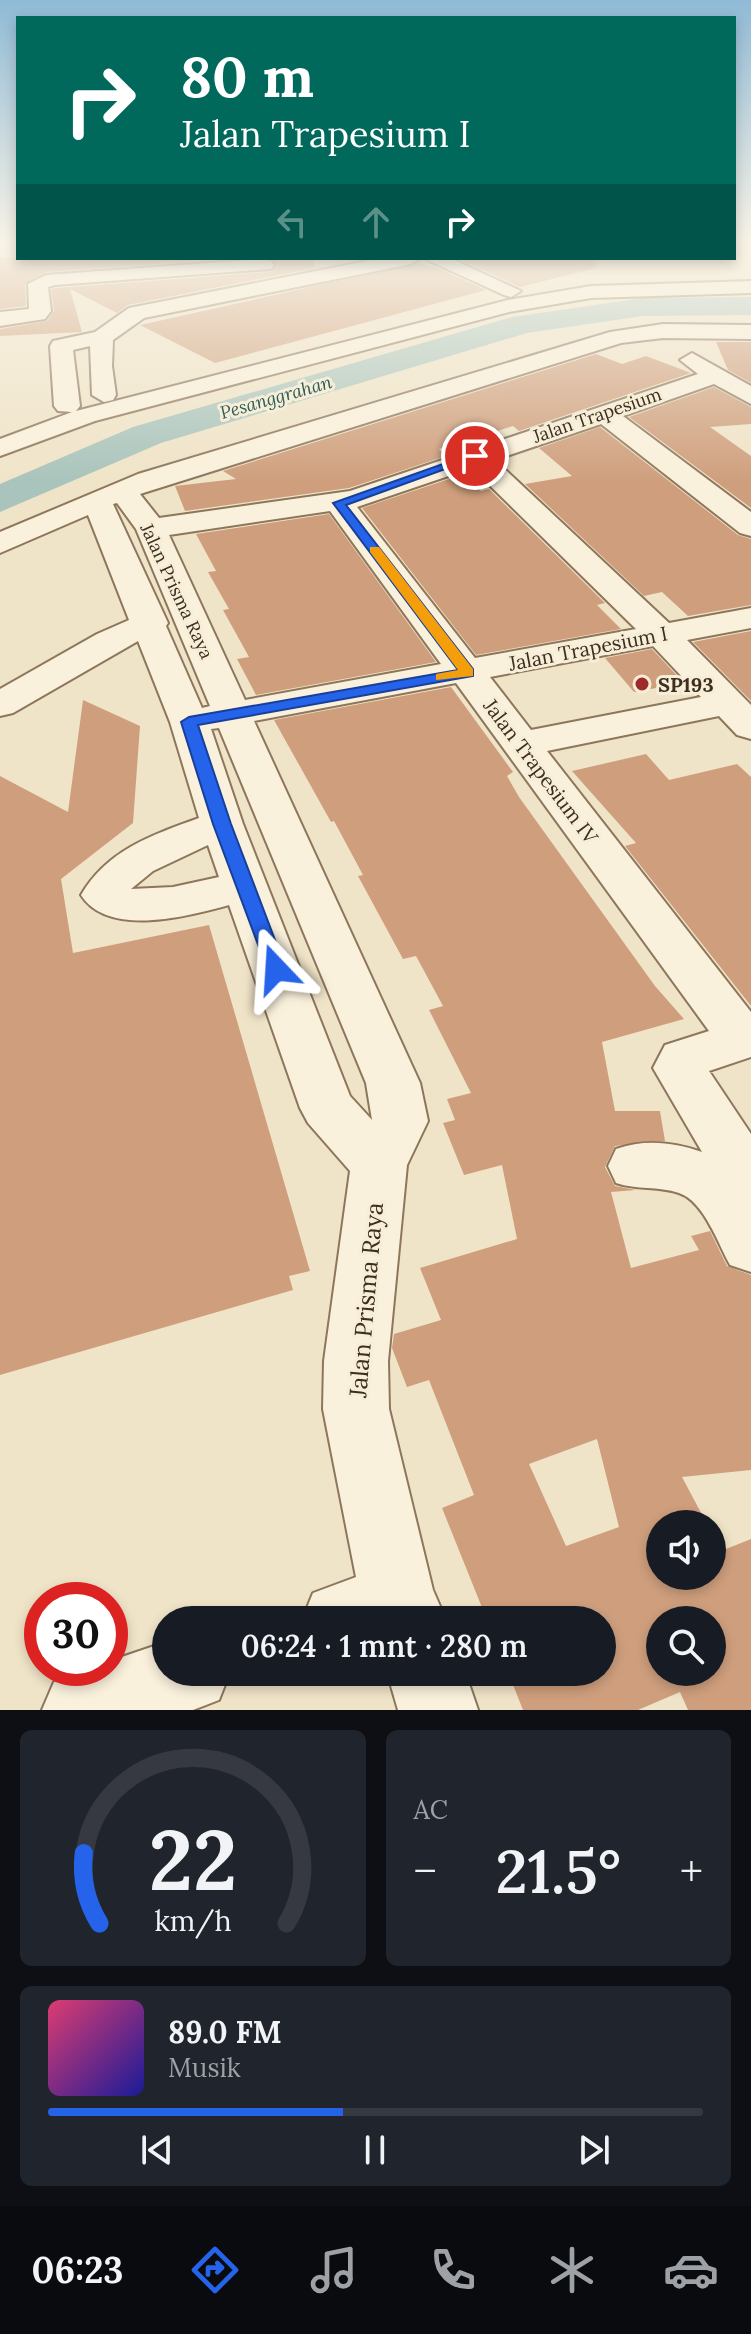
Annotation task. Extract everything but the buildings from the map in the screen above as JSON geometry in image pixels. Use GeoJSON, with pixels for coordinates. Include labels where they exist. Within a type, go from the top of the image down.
{"type":"FeatureCollection","features":[{"type":"Feature","properties":{"kind":"street"},"geometry":{"type":"LineString","coordinates":[[67,406],[61,346],[102,337],[123,323]]}},
{"type":"Feature","properties":{"kind":"street"},"geometry":{"type":"LineString","coordinates":[[0,427],[104,395],[387,323]]}},
{"type":"Feature","properties":{"kind":"street"},"geometry":{"type":"LineString","coordinates":[[0,448],[86,416],[444,323]]}},
{"type":"Feature","properties":{"kind":"street"},"geometry":{"type":"LineString","coordinates":[[648,332],[740,382]]}},
{"type":"Feature","properties":{"kind":"street"},"geometry":{"type":"LineString","coordinates":[[0,544],[109,495],[395,403],[618,337],[648,332],[751,332]]}},
{"type":"Feature","properties":{"kind":"street"},"geometry":{"type":"LineString","coordinates":[[102,337],[100,366],[104,395]]}},
{"type":"Feature","properties":{"kind":"street"},"geometry":{"type":"LineString","coordinates":[[740,382],[719,365],[711,341],[751,338]]}},
{"type":"Feature","properties":{"kind":"street","name":"Jalan Trapesium"},"geometry":{"type":"LineString","coordinates":[[151,528],[339,503],[602,412],[740,382]]}},
{"type":"Feature","properties":{"kind":"street"},"geometry":{"type":"LineString","coordinates":[[602,412],[751,527]]}},
{"type":"Feature","properties":{"kind":"street"},"geometry":{"type":"LineString","coordinates":[[475,456],[662,635],[739,715]]}},
{"type":"Feature","properties":{"kind":"street","name":"Jalan Prisma Raya"},"geometry":{"type":"LineString","coordinates":[[109,495],[151,528],[393,1083],[400,1121],[379,1165],[356,1361],[356,1409],[381,1606]]}},
{"type":"Feature","properties":{"kind":"street","name":"Jalan Prisma Raya"},"geometry":{"type":"LineString","coordinates":[[109,495],[222,824],[327,1108],[379,1165]]}},
{"type":"Feature","properties":{"kind":"street","name":"Jalan Trapesium IV"},"geometry":{"type":"LineString","coordinates":[[339,503],[747,1038]]}},
{"type":"Feature","properties":{"kind":"street","name":"Jalan Trapesium I"},"geometry":{"type":"LineString","coordinates":[[189,722],[751,618]]}},
{"type":"Feature","properties":{"kind":"street"},"geometry":{"type":"LineString","coordinates":[[0,705],[109,641],[151,623]]}},
{"type":"Feature","properties":{"kind":"street"},"geometry":{"type":"LineString","coordinates":[[521,744],[739,715]]}},
{"type":"Feature","properties":{"kind":"street"},"geometry":{"type":"LineString","coordinates":[[222,824],[185,837],[130,866],[107,887],[104,895],[126,904],[177,902],[245,886]]}},
{"type":"Feature","properties":{"kind":"street"},"geometry":{"type":"LineString","coordinates":[[747,1038],[684,1059],[679,1068],[751,1182]]}},
{"type":"Feature","properties":{"kind":"street"},"geometry":{"type":"LineString","coordinates":[[636,1166],[679,1166],[703,1175],[717,1189],[751,1246]]}},
{"type":"Feature","properties":{"kind":"street"},"geometry":{"type":"LineString","coordinates":[[82,1710],[152,1686]]}},
{"type":"Feature","properties":{"kind":"street"},"geometry":{"type":"LineString","coordinates":[[430,1686],[438,1710]]}},
{"type":"Feature","properties":{"kind":"waterway","name":"Pesanggrahan"},"geometry":{"type":"LineString","coordinates":[[0,499],[147,435],[531,323]]}},
{"type":"Feature","properties":{"kind":"slow traffic"},"geometry":{"type":"LineString","coordinates":[[375,550],[467,672],[441,677]]}},
{"type":"Feature","properties":{"kind":"place","name":"SP193"},"geometry":{"type":"Point","coordinates":[642,684]}},
{"type":"Feature","properties":{"kind":"route"},"geometry":{"type":"LineString","coordinates":[[276,969],[222,824],[189,722],[467,672],[339,503],[475,456]]}}]}
